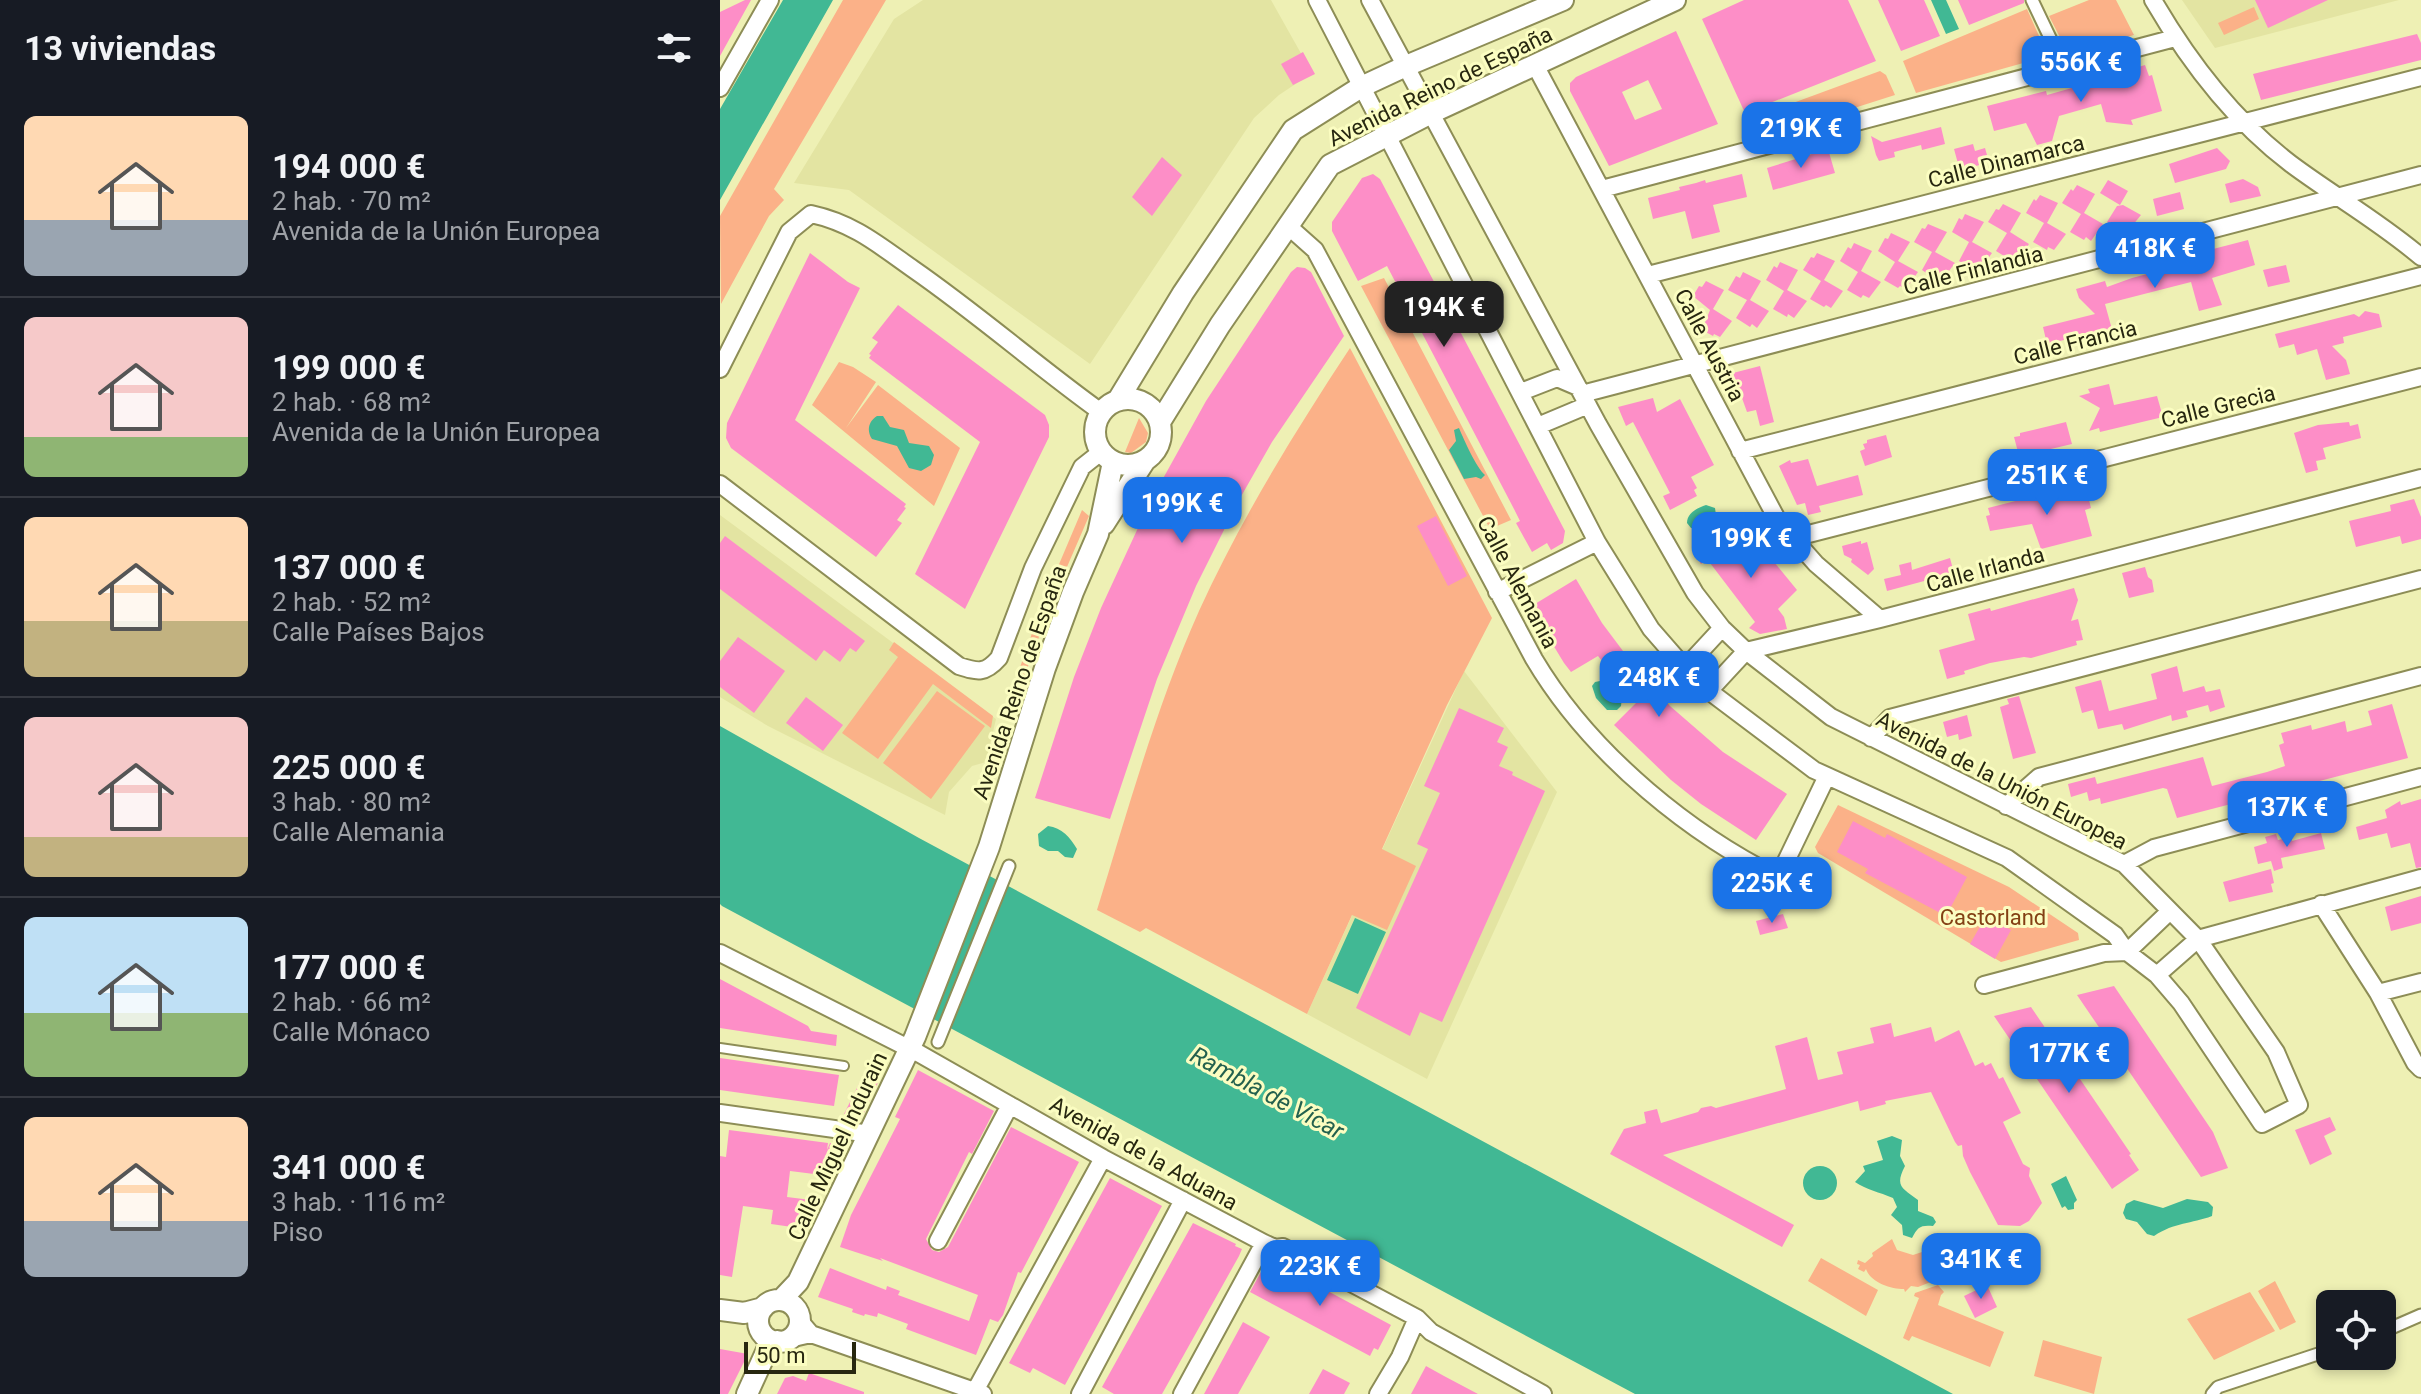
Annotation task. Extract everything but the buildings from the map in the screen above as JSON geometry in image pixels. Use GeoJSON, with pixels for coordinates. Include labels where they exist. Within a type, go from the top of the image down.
{"type":"FeatureCollection","features":[{"type":"Feature","properties":{"kind":"street"},"geometry":{"type":"LineString","coordinates":[[720,88],[770,0]]}},
{"type":"Feature","properties":{"kind":"street","name":"Avenida de la Unión Europea"},"geometry":{"type":"LineString","coordinates":[[1317,0],[1597,542],[1651,629],[1685,668],[1709,691],[1814,770],[2007,858],[2115,935],[2127,952],[2157,975],[2181,1003],[2262,1124],[2299,1105],[2276,1052],[2198,939],[2124,864],[1825,714],[1722,628],[1695,593],[1582,395],[1370,0]]}},
{"type":"Feature","properties":{"kind":"street","name":"Avenida Reino de España"},"geometry":{"type":"LineString","coordinates":[[1118,400],[1183,293],[1293,130],[1361,87],[1563,0]]}},
{"type":"Feature","properties":{"kind":"street","name":"Avenida Reino de España"},"geometry":{"type":"LineString","coordinates":[[1160,422],[1220,325],[1330,165],[1431,113],[1675,0]]}},
{"type":"Feature","properties":{"kind":"street"},"geometry":{"type":"LineString","coordinates":[[2032,0],[2064,67]]}},
{"type":"Feature","properties":{"kind":"street"},"geometry":{"type":"LineString","coordinates":[[2153,0],[2194,65],[2244,122],[2290,163],[2421,257]]}},
{"type":"Feature","properties":{"kind":"street"},"geometry":{"type":"LineString","coordinates":[[1602,189],[2175,38]]}},
{"type":"Feature","properties":{"kind":"street","name":"Calle Austria"},"geometry":{"type":"LineString","coordinates":[[1535,65],[1778,521],[1816,564],[1880,619]]}},
{"type":"Feature","properties":{"kind":"street","name":"Calle Dinamarca"},"geometry":{"type":"LineString","coordinates":[[1648,275],[2421,77]]}},
{"type":"Feature","properties":{"kind":"street","name":"Calle Finlandia"},"geometry":{"type":"LineString","coordinates":[[1582,395],[2421,175]]}},
{"type":"Feature","properties":{"kind":"street"},"geometry":{"type":"LineString","coordinates":[[720,369],[789,232],[811,214],[854,228],[939,287],[1101,412]]}},
{"type":"Feature","properties":{"kind":"street","name":"Calle Alemania"},"geometry":{"type":"LineString","coordinates":[[1288,226],[1315,250],[1542,673],[1592,736],[1648,792],[1740,857],[1794,885]]}},
{"type":"Feature","properties":{"kind":"street","name":"Calle Francia"},"geometry":{"type":"LineString","coordinates":[[1740,451],[2421,276]]}},
{"type":"Feature","properties":{"kind":"street","name":"Calle Grecia"},"geometry":{"type":"LineString","coordinates":[[1793,538],[2421,377]]}},
{"type":"Feature","properties":{"kind":"street"},"geometry":{"type":"LineString","coordinates":[[1521,392],[1557,378],[1582,395],[1538,426]]}},
{"type":"Feature","properties":{"kind":"street"},"geometry":{"type":"LineString","coordinates":[[1132,399],[1144,403],[1154,410],[1160,422],[1159,444],[1144,462],[1124,466],[1107,457],[1094,432],[1101,412],[1118,400],[1132,399]]}},
{"type":"Feature","properties":{"kind":"street","name":"Avenida Reino de España"},"geometry":{"type":"LineString","coordinates":[[720,484],[959,666],[976,671],[990,669],[999,658],[1033,568],[1082,467],[1107,457],[1098,534]]}},
{"type":"Feature","properties":{"kind":"street","name":"Avenida Reino de España"},"geometry":{"type":"LineString","coordinates":[[914,1040],[989,847],[1045,668],[1073,592],[1098,534],[1144,462]]}},
{"type":"Feature","properties":{"kind":"street","name":"Calle Irlanda"},"geometry":{"type":"LineString","coordinates":[[1746,651],[2421,478]]}},
{"type":"Feature","properties":{"kind":"street"},"geometry":{"type":"LineString","coordinates":[[1497,592],[1597,542]]}},
{"type":"Feature","properties":{"kind":"street"},"geometry":{"type":"LineString","coordinates":[[1871,738],[1890,718],[2421,579]]}},
{"type":"Feature","properties":{"kind":"street"},"geometry":{"type":"LineString","coordinates":[[1685,668],[1722,628]]}},
{"type":"Feature","properties":{"kind":"street"},"geometry":{"type":"LineString","coordinates":[[1709,691],[1746,651]]}},
{"type":"Feature","properties":{"kind":"street"},"geometry":{"type":"LineString","coordinates":[[2006,806],[2039,777],[2421,676]]}},
{"type":"Feature","properties":{"kind":"street"},"geometry":{"type":"LineString","coordinates":[[1778,878],[1827,776]]}},
{"type":"Feature","properties":{"kind":"street"},"geometry":{"type":"LineString","coordinates":[[2124,864],[2154,848],[2421,777]]}},
{"type":"Feature","properties":{"kind":"street"},"geometry":{"type":"LineString","coordinates":[[938,1042],[1009,866]]}},
{"type":"Feature","properties":{"kind":"street"},"geometry":{"type":"LineString","coordinates":[[2157,975],[2198,939],[2421,878]]}},
{"type":"Feature","properties":{"kind":"street"},"geometry":{"type":"LineString","coordinates":[[2321,904],[2378,993],[2421,1069]]}},
{"type":"Feature","properties":{"kind":"street"},"geometry":{"type":"LineString","coordinates":[[1984,985],[2104,953],[2127,952],[2170,911]]}},
{"type":"Feature","properties":{"kind":"street","name":"Avenida de la Aduana"},"geometry":{"type":"LineString","coordinates":[[720,953],[914,1040],[1010,1105],[1103,1158],[1264,1243],[1275,1248],[1283,1247],[1417,1318],[1431,1332],[1543,1394]]}},
{"type":"Feature","properties":{"kind":"street"},"geometry":{"type":"LineString","coordinates":[[2378,993],[2421,982]]}},
{"type":"Feature","properties":{"kind":"street","name":"Calle Miguel Indurain"},"geometry":{"type":"LineString","coordinates":[[747,1394],[914,1040]]}},
{"type":"Feature","properties":{"kind":"street"},"geometry":{"type":"LineString","coordinates":[[938,1241],[1010,1105]]}},
{"type":"Feature","properties":{"kind":"street"},"geometry":{"type":"LineString","coordinates":[[720,1113],[870,1134]]}},
{"type":"Feature","properties":{"kind":"street"},"geometry":{"type":"LineString","coordinates":[[720,1310],[777,1325],[979,1393],[1103,1158]]}},
{"type":"Feature","properties":{"kind":"street"},"geometry":{"type":"LineString","coordinates":[[1080,1394],[1183,1200]]}},
{"type":"Feature","properties":{"kind":"street"},"geometry":{"type":"LineString","coordinates":[[1182,1394],[1264,1243]]}},
{"type":"Feature","properties":{"kind":"street"},"geometry":{"type":"LineString","coordinates":[[2396,1326],[2421,1315]]}},
{"type":"Feature","properties":{"kind":"street"},"geometry":{"type":"LineString","coordinates":[[1378,1394],[1400,1357],[1417,1318]]}},
{"type":"Feature","properties":{"kind":"street"},"geometry":{"type":"LineString","coordinates":[[2212,1394],[2218,1387],[2316,1355]]}},
{"type":"Feature","properties":{"kind":"lane"},"geometry":{"type":"LineString","coordinates":[[720,1048],[844,1066]]}},
{"type":"Feature","properties":{"kind":"shaded area"},"geometry":{"type":"Polygon","coordinates":[[[923,0],[1271,0],[1312,73],[1279,95],[1254,118],[1090,364],[849,190],[794,183],[894,19],[923,0]]]}},
{"type":"Feature","properties":{"kind":"shaded area"},"geometry":{"type":"Polygon","coordinates":[[[2182,0],[2399,0],[2215,48],[2182,0]]]}},
{"type":"Feature","properties":{"kind":"shaded area"},"geometry":{"type":"Polygon","coordinates":[[[720,515],[996,719],[986,762],[972,766],[949,792],[945,815],[768,726],[720,697],[720,515]]]}},
{"type":"Feature","properties":{"kind":"shaded area"},"geometry":{"type":"Polygon","coordinates":[[[1464,671],[1557,792],[1427,1079],[1307,1014],[1464,671]]]}},
{"type":"Feature","properties":{"kind":"green space"},"geometry":{"type":"Polygon","coordinates":[[[843,0],[886,0],[774,189],[784,200],[769,216],[721,304],[720,216],[843,0]]]}},
{"type":"Feature","properties":{"kind":"green space"},"geometry":{"type":"Polygon","coordinates":[[[2089,0],[2116,0],[2134,35],[2068,53],[2049,16],[2089,0]]]}},
{"type":"Feature","properties":{"kind":"green space"},"geometry":{"type":"Polygon","coordinates":[[[2254,7],[2259,19],[2224,35],[2218,23],[2254,7]]]}},
{"type":"Feature","properties":{"kind":"green space"},"geometry":{"type":"Polygon","coordinates":[[[2027,9],[2048,56],[1916,93],[1903,61],[2027,9]]]}},
{"type":"Feature","properties":{"kind":"green space"},"geometry":{"type":"Polygon","coordinates":[[[1880,71],[1886,75],[1895,95],[1760,138],[1752,118],[1880,71]]]}},
{"type":"Feature","properties":{"kind":"green space"},"geometry":{"type":"Polygon","coordinates":[[[1384,278],[1511,520],[1490,529],[1361,286],[1384,278]]]}},
{"type":"Feature","properties":{"kind":"green space"},"geometry":{"type":"Polygon","coordinates":[[[1350,348],[1492,618],[1447,705],[1382,849],[1416,866],[1387,930],[1352,915],[1307,1014],[1146,928],[1140,932],[1097,910],[1156,721],[1199,611],[1269,477],[1350,348]]]}},
{"type":"Feature","properties":{"kind":"green space"},"geometry":{"type":"Polygon","coordinates":[[[839,362],[876,382],[846,428],[878,385],[960,448],[934,506],[812,405],[839,362]]]}},
{"type":"Feature","properties":{"kind":"green space"},"geometry":{"type":"Polygon","coordinates":[[[1139,418],[1148,433],[1146,442],[1131,453],[1125,452],[1139,418]]]}},
{"type":"Feature","properties":{"kind":"green space"},"geometry":{"type":"Polygon","coordinates":[[[1082,510],[1089,516],[1054,597],[1010,714],[1004,713],[1043,602],[1082,510]]]}},
{"type":"Feature","properties":{"kind":"green space"},"geometry":{"type":"Polygon","coordinates":[[[894,642],[993,716],[991,728],[933,684],[878,759],[842,733],[898,657],[889,650],[894,642]]]}},
{"type":"Feature","properties":{"kind":"green space"},"geometry":{"type":"Polygon","coordinates":[[[937,691],[985,726],[931,799],[883,763],[937,691]]]}},
{"type":"Feature","properties":{"kind":"green space","name":"Castorland"},"geometry":{"type":"Polygon","coordinates":[[[1838,805],[2009,887],[2078,933],[2079,940],[2001,962],[1818,853],[1815,847],[1838,805]]]}},
{"type":"Feature","properties":{"kind":"green space"},"geometry":{"type":"Polygon","coordinates":[[[1892,1239],[1897,1250],[1913,1255],[1925,1251],[1940,1270],[1946,1272],[1946,1276],[1918,1287],[1911,1286],[1905,1292],[1904,1289],[1877,1281],[1866,1269],[1864,1272],[1858,1269],[1858,1260],[1865,1263],[1873,1256],[1872,1253],[1892,1239]]]}},
{"type":"Feature","properties":{"kind":"green space"},"geometry":{"type":"Polygon","coordinates":[[[1821,1258],[1878,1290],[1866,1316],[1808,1281],[1821,1258]]]}},
{"type":"Feature","properties":{"kind":"green space"},"geometry":{"type":"Polygon","coordinates":[[[2275,1281],[2296,1322],[2280,1330],[2258,1291],[2275,1281]]]}},
{"type":"Feature","properties":{"kind":"green space"},"geometry":{"type":"Polygon","coordinates":[[[1938,1285],[1944,1292],[1938,1305],[2004,1332],[1990,1367],[1912,1336],[1909,1341],[1903,1338],[1919,1298],[1914,1296],[1915,1293],[1938,1285]]]}},
{"type":"Feature","properties":{"kind":"green space"},"geometry":{"type":"Polygon","coordinates":[[[2250,1292],[2275,1331],[2214,1360],[2187,1319],[2250,1292]]]}},
{"type":"Feature","properties":{"kind":"green space"},"geometry":{"type":"Polygon","coordinates":[[[2043,1340],[2102,1357],[2094,1394],[2034,1376],[2043,1340]]]}},
{"type":"Feature","properties":{"kind":"water"},"geometry":{"type":"Polygon","coordinates":[[[783,0],[833,0],[720,200],[720,109],[783,0]]]}},
{"type":"Feature","properties":{"kind":"water"},"geometry":{"type":"Polygon","coordinates":[[[1931,0],[1946,0],[1959,29],[1946,34],[1931,0]]]}},
{"type":"Feature","properties":{"kind":"water"},"geometry":{"type":"Polygon","coordinates":[[[877,416],[883,416],[890,427],[904,430],[909,443],[929,446],[934,455],[931,465],[921,471],[909,468],[897,446],[872,439],[869,426],[877,416]]]}},
{"type":"Feature","properties":{"kind":"water"},"geometry":{"type":"Polygon","coordinates":[[[1459,428],[1485,475],[1481,479],[1464,479],[1449,450],[1456,441],[1454,430],[1459,428]]]}},
{"type":"Feature","properties":{"kind":"water"},"geometry":{"type":"Polygon","coordinates":[[[1706,505],[1715,508],[1716,515],[1696,529],[1691,528],[1687,523],[1689,516],[1706,505]]]}},
{"type":"Feature","properties":{"kind":"water"},"geometry":{"type":"Polygon","coordinates":[[[1600,681],[1606,689],[1622,697],[1617,710],[1607,710],[1596,698],[1592,686],[1600,681]]]}},
{"type":"Feature","properties":{"kind":"water","name":"Rambla de Vícar"},"geometry":{"type":"Polygon","coordinates":[[[720,726],[919,838],[1953,1394],[1635,1394],[722,906],[720,726]]]}},
{"type":"Feature","properties":{"kind":"water"},"geometry":{"type":"Polygon","coordinates":[[[1048,826],[1061,831],[1071,841],[1077,849],[1073,858],[1039,846],[1038,834],[1048,826]]]}},
{"type":"Feature","properties":{"kind":"water"},"geometry":{"type":"Polygon","coordinates":[[[1355,918],[1386,932],[1358,994],[1327,980],[1355,918]]]}},
{"type":"Feature","properties":{"kind":"water"},"geometry":{"type":"Polygon","coordinates":[[[1892,1136],[1902,1140],[1900,1156],[1905,1166],[1900,1183],[1918,1200],[1918,1211],[1933,1217],[1936,1222],[1933,1226],[1920,1228],[1912,1238],[1903,1235],[1902,1225],[1891,1215],[1897,1207],[1893,1198],[1855,1182],[1865,1171],[1863,1166],[1883,1160],[1877,1141],[1892,1136]]]}},
{"type":"Feature","properties":{"kind":"water"},"geometry":{"type":"Polygon","coordinates":[[[1820,1166],[1832,1171],[1837,1183],[1832,1195],[1820,1200],[1808,1195],[1803,1183],[1808,1171],[1820,1166]]]}},
{"type":"Feature","properties":{"kind":"water"},"geometry":{"type":"Polygon","coordinates":[[[2066,1176],[2077,1200],[2074,1209],[2068,1210],[2065,1206],[2062,1208],[2051,1184],[2066,1176]]]}},
{"type":"Feature","properties":{"kind":"water"},"geometry":{"type":"Polygon","coordinates":[[[2187,1199],[2208,1202],[2213,1207],[2212,1216],[2154,1236],[2147,1234],[2137,1222],[2126,1219],[2123,1213],[2126,1204],[2134,1200],[2163,1208],[2187,1199]]]}}]}
